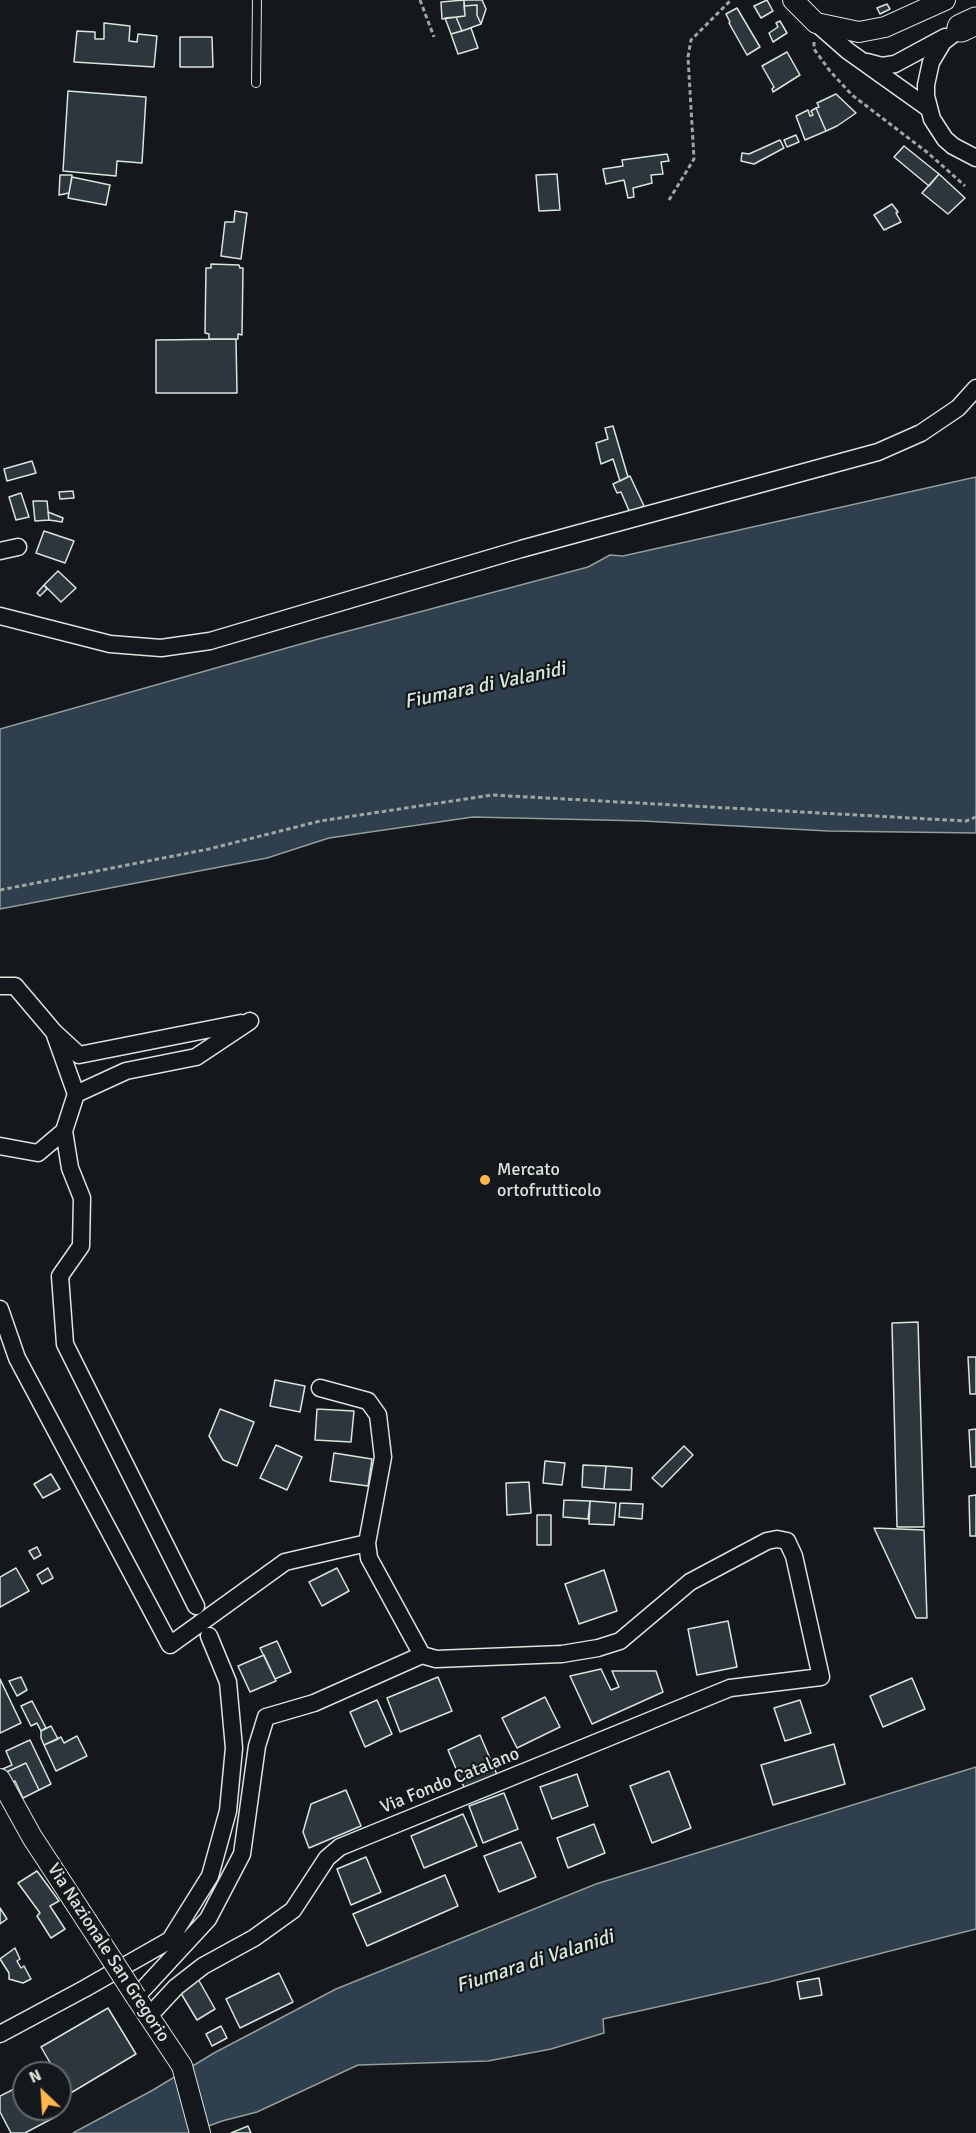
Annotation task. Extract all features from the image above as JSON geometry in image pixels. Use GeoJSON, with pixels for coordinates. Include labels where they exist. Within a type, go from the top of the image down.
{"type":"FeatureCollection","features":[{"type":"Feature","properties":{"kind":"street"},"geometry":{"type":"LineString","coordinates":[[793,0],[848,51],[928,108]]}},
{"type":"Feature","properties":{"kind":"street"},"geometry":{"type":"LineString","coordinates":[[816,23],[859,32],[885,27],[926,6],[945,0]]}},
{"type":"Feature","properties":{"kind":"street"},"geometry":{"type":"LineString","coordinates":[[848,51],[870,63],[889,65],[901,62],[969,24]]}},
{"type":"Feature","properties":{"kind":"street"},"geometry":{"type":"LineString","coordinates":[[969,24],[943,42],[931,62],[926,85],[928,108],[932,119],[945,138],[953,146],[976,158]]}},
{"type":"Feature","properties":{"kind":"street"},"geometry":{"type":"LineString","coordinates":[[0,616],[110,644],[161,648],[210,641],[521,549],[878,452],[921,433],[958,408],[976,388]]}},
{"type":"Feature","properties":{"kind":"street"},"geometry":{"type":"LineString","coordinates":[[0,551],[18,547]]}},
{"type":"Feature","properties":{"kind":"street"},"geometry":{"type":"LineString","coordinates":[[0,986],[15,986],[54,1032],[78,1055],[250,1021],[196,1057],[126,1071],[76,1094]]}},
{"type":"Feature","properties":{"kind":"street"},"geometry":{"type":"LineString","coordinates":[[54,1032],[76,1094],[64,1131],[70,1168],[82,1198],[81,1246],[60,1276],[65,1344],[196,1606]]}},
{"type":"Feature","properties":{"kind":"street"},"geometry":{"type":"LineString","coordinates":[[0,1146],[38,1153],[64,1131]]}},
{"type":"Feature","properties":{"kind":"street"},"geometry":{"type":"LineString","coordinates":[[0,1309],[17,1358],[170,1645],[285,1562],[366,1543]]}},
{"type":"Feature","properties":{"kind":"street"},"geometry":{"type":"LineString","coordinates":[[136,1997],[208,1919],[242,1854],[257,1746],[266,1717],[314,1703],[422,1655],[369,1558],[366,1543],[383,1457],[378,1415],[368,1401],[320,1388]]}},
{"type":"Feature","properties":{"kind":"street","name":"Via Fondo Catalano"},"geometry":{"type":"LineString","coordinates":[[149,2016],[176,1987],[203,1966],[254,1938],[293,1910],[327,1858],[340,1847],[730,1688],[821,1677],[794,1556],[786,1541],[777,1539],[767,1541],[690,1582],[620,1641],[597,1648],[562,1654],[436,1659],[422,1655]]}},
{"type":"Feature","properties":{"kind":"street"},"geometry":{"type":"LineString","coordinates":[[0,2034],[170,1940],[210,1876],[228,1811],[234,1748],[228,1682],[209,1636]]}},
{"type":"Feature","properties":{"kind":"street","name":"Via Nazionale San Gregorio"},"geometry":{"type":"LineString","coordinates":[[0,1779],[32,1837],[182,2066],[200,2133]]}},
{"type":"Feature","properties":{"kind":"lane"},"geometry":{"type":"LineString","coordinates":[[256,0],[256,83]]}},
{"type":"Feature","properties":{"kind":"path"},"geometry":{"type":"LineString","coordinates":[[420,0],[434,37]]}},
{"type":"Feature","properties":{"kind":"path"},"geometry":{"type":"LineString","coordinates":[[669,200],[694,159],[688,57],[691,40],[731,0]]}},
{"type":"Feature","properties":{"kind":"path"},"geometry":{"type":"LineString","coordinates":[[816,23],[814,49],[830,71],[852,95],[928,153],[965,186]]}},
{"type":"Feature","properties":{"kind":"path"},"geometry":{"type":"LineString","coordinates":[[0,890],[209,849],[320,821],[492,795],[966,821],[976,817]]}},
{"type":"Feature","properties":{"kind":"water","name":"Fiumara di Valanidi"},"geometry":{"type":"Polygon","coordinates":[[[976,477],[976,833],[828,831],[643,821],[473,817],[329,838],[267,858],[0,909],[0,729],[322,638],[588,567],[610,555],[623,556],[976,477]]]}},
{"type":"Feature","properties":{"kind":"water","name":"Fiumara di Valanidi"},"geometry":{"type":"Polygon","coordinates":[[[976,1767],[976,1929],[769,1982],[603,2019],[604,2033],[551,2049],[488,2061],[358,2065],[257,2112],[222,2121],[190,2133],[73,2133],[153,2090],[214,2053],[336,1989],[596,1884],[976,1767]]]}},
{"type":"Feature","properties":{"kind":"building"},"geometry":{"type":"Polygon","coordinates":[[[464,0],[482,0],[486,9],[481,24],[477,15],[477,5],[464,6],[464,0]]]}},
{"type":"Feature","properties":{"kind":"building"},"geometry":{"type":"Polygon","coordinates":[[[464,0],[465,16],[442,19],[441,2],[464,0]]]}},
{"type":"Feature","properties":{"kind":"building"},"geometry":{"type":"Polygon","coordinates":[[[767,0],[773,11],[761,18],[754,6],[767,0]]]}},
{"type":"Feature","properties":{"kind":"building"},"geometry":{"type":"Polygon","coordinates":[[[887,4],[890,9],[880,14],[877,8],[887,4]]]}},
{"type":"Feature","properties":{"kind":"building"},"geometry":{"type":"Polygon","coordinates":[[[477,5],[477,15],[481,24],[462,31],[456,17],[465,16],[464,6],[477,5]]]}},
{"type":"Feature","properties":{"kind":"building"},"geometry":{"type":"Polygon","coordinates":[[[737,8],[760,47],[747,55],[726,14],[737,8]]]}},
{"type":"Feature","properties":{"kind":"building"},"geometry":{"type":"Polygon","coordinates":[[[456,17],[462,31],[451,34],[445,18],[456,17]]]}},
{"type":"Feature","properties":{"kind":"building"},"geometry":{"type":"Polygon","coordinates":[[[780,21],[787,33],[773,42],[769,33],[778,27],[776,23],[780,21]]]}},
{"type":"Feature","properties":{"kind":"building"},"geometry":{"type":"Polygon","coordinates":[[[104,23],[130,26],[129,41],[137,42],[138,34],[157,36],[154,67],[74,62],[77,31],[95,32],[95,39],[104,39],[104,23]]]}},
{"type":"Feature","properties":{"kind":"building"},"geometry":{"type":"Polygon","coordinates":[[[471,28],[478,48],[458,54],[451,34],[471,28]]]}},
{"type":"Feature","properties":{"kind":"building"},"geometry":{"type":"Polygon","coordinates":[[[180,37],[212,37],[213,67],[180,67],[180,37]]]}},
{"type":"Feature","properties":{"kind":"building"},"geometry":{"type":"Polygon","coordinates":[[[787,52],[800,75],[773,92],[774,87],[762,66],[787,52]]]}},
{"type":"Feature","properties":{"kind":"building"},"geometry":{"type":"Polygon","coordinates":[[[68,91],[146,97],[142,163],[117,161],[116,176],[63,171],[68,91]]]}},
{"type":"Feature","properties":{"kind":"building"},"geometry":{"type":"Polygon","coordinates":[[[836,94],[856,113],[826,131],[816,108],[819,107],[817,103],[836,94]]]}},
{"type":"Feature","properties":{"kind":"building"},"geometry":{"type":"Polygon","coordinates":[[[816,108],[826,131],[805,140],[796,116],[808,110],[810,116],[813,115],[811,111],[816,108]]]}},
{"type":"Feature","properties":{"kind":"building"},"geometry":{"type":"Polygon","coordinates":[[[796,135],[799,142],[787,147],[784,140],[796,135]]]}},
{"type":"Feature","properties":{"kind":"building"},"geometry":{"type":"Polygon","coordinates":[[[780,140],[784,148],[754,164],[741,161],[742,153],[749,154],[780,140]]]}},
{"type":"Feature","properties":{"kind":"building"},"geometry":{"type":"Polygon","coordinates":[[[904,146],[939,174],[929,186],[894,157],[904,146]]]}},
{"type":"Feature","properties":{"kind":"building"},"geometry":{"type":"Polygon","coordinates":[[[667,154],[669,161],[661,162],[663,174],[651,175],[652,183],[633,188],[634,197],[628,198],[624,180],[606,184],[603,169],[623,166],[622,160],[667,154]]]}},
{"type":"Feature","properties":{"kind":"building"},"geometry":{"type":"Polygon","coordinates":[[[557,174],[560,210],[539,211],[536,175],[557,174]]]}},
{"type":"Feature","properties":{"kind":"building"},"geometry":{"type":"Polygon","coordinates":[[[939,174],[965,198],[948,214],[922,193],[939,174]]]}},
{"type":"Feature","properties":{"kind":"building"},"geometry":{"type":"Polygon","coordinates":[[[60,175],[72,175],[69,193],[59,195],[60,175]]]}},
{"type":"Feature","properties":{"kind":"building"},"geometry":{"type":"Polygon","coordinates":[[[72,177],[110,185],[106,205],[68,198],[72,177]]]}},
{"type":"Feature","properties":{"kind":"building"},"geometry":{"type":"Polygon","coordinates":[[[892,204],[901,222],[884,230],[874,215],[892,204]]]}},
{"type":"Feature","properties":{"kind":"building"},"geometry":{"type":"Polygon","coordinates":[[[235,211],[247,213],[241,259],[221,256],[225,222],[234,222],[235,211]]]}},
{"type":"Feature","properties":{"kind":"building"},"geometry":{"type":"Polygon","coordinates":[[[211,264],[239,265],[243,268],[242,335],[238,334],[238,339],[209,339],[209,334],[205,333],[206,268],[211,268],[211,264]]]}},
{"type":"Feature","properties":{"kind":"building"},"geometry":{"type":"Polygon","coordinates":[[[236,339],[237,393],[156,393],[156,340],[236,339]]]}},
{"type":"Feature","properties":{"kind":"building"},"geometry":{"type":"Polygon","coordinates":[[[613,426],[628,477],[620,481],[613,459],[601,464],[596,443],[608,439],[605,428],[613,426]]]}},
{"type":"Feature","properties":{"kind":"building"},"geometry":{"type":"Polygon","coordinates":[[[32,461],[36,473],[7,481],[4,469],[32,461]]]}},
{"type":"Feature","properties":{"kind":"building"},"geometry":{"type":"Polygon","coordinates":[[[630,476],[644,506],[630,513],[621,492],[617,493],[613,484],[630,476]]]}},
{"type":"Feature","properties":{"kind":"building"},"geometry":{"type":"Polygon","coordinates":[[[73,491],[74,498],[60,499],[59,492],[73,491]]]}},
{"type":"Feature","properties":{"kind":"building"},"geometry":{"type":"Polygon","coordinates":[[[21,493],[29,517],[16,520],[9,497],[21,493]]]}},
{"type":"Feature","properties":{"kind":"building"},"geometry":{"type":"Polygon","coordinates":[[[33,501],[47,501],[49,520],[35,521],[33,501]]]}},
{"type":"Feature","properties":{"kind":"building"},"geometry":{"type":"Polygon","coordinates":[[[48,512],[63,518],[62,522],[49,520],[48,512]]]}},
{"type":"Feature","properties":{"kind":"building"},"geometry":{"type":"Polygon","coordinates":[[[44,531],[74,541],[65,563],[36,553],[44,531]]]}},
{"type":"Feature","properties":{"kind":"building"},"geometry":{"type":"Polygon","coordinates":[[[58,571],[76,588],[61,602],[44,585],[58,571]]]}},
{"type":"Feature","properties":{"kind":"building"},"geometry":{"type":"Polygon","coordinates":[[[44,585],[47,589],[40,596],[37,593],[44,585]]]}},
{"type":"Feature","properties":{"kind":"building"},"geometry":{"type":"Polygon","coordinates":[[[918,1322],[924,1527],[897,1527],[892,1323],[918,1322]]]}},
{"type":"Feature","properties":{"kind":"building"},"geometry":{"type":"Polygon","coordinates":[[[968,1357],[976,1357],[976,1394],[970,1394],[968,1357]]]}},
{"type":"Feature","properties":{"kind":"building"},"geometry":{"type":"Polygon","coordinates":[[[275,1380],[305,1386],[300,1412],[270,1406],[275,1380]]]}},
{"type":"Feature","properties":{"kind":"building"},"geometry":{"type":"Polygon","coordinates":[[[220,1409],[254,1422],[237,1466],[223,1460],[209,1436],[220,1409]]]}},
{"type":"Feature","properties":{"kind":"building"},"geometry":{"type":"Polygon","coordinates":[[[317,1409],[354,1411],[351,1442],[315,1440],[317,1409]]]}},
{"type":"Feature","properties":{"kind":"building"},"geometry":{"type":"Polygon","coordinates":[[[976,1429],[976,1467],[971,1467],[969,1430],[976,1429]]]}},
{"type":"Feature","properties":{"kind":"building"},"geometry":{"type":"Polygon","coordinates":[[[276,1445],[302,1457],[287,1490],[260,1478],[276,1445]]]}},
{"type":"Feature","properties":{"kind":"building"},"geometry":{"type":"Polygon","coordinates":[[[684,1446],[693,1455],[662,1487],[652,1478],[684,1446]]]}},
{"type":"Feature","properties":{"kind":"building"},"geometry":{"type":"Polygon","coordinates":[[[334,1453],[372,1459],[368,1486],[330,1481],[334,1453]]]}},
{"type":"Feature","properties":{"kind":"building"},"geometry":{"type":"Polygon","coordinates":[[[545,1461],[565,1463],[562,1485],[543,1483],[545,1461]]]}},
{"type":"Feature","properties":{"kind":"building"},"geometry":{"type":"Polygon","coordinates":[[[583,1465],[606,1466],[604,1489],[582,1487],[583,1465]]]}},
{"type":"Feature","properties":{"kind":"building"},"geometry":{"type":"Polygon","coordinates":[[[606,1466],[632,1468],[631,1490],[604,1489],[606,1466]]]}},
{"type":"Feature","properties":{"kind":"building"},"geometry":{"type":"Polygon","coordinates":[[[51,1474],[60,1489],[43,1498],[34,1484],[51,1474]]]}},
{"type":"Feature","properties":{"kind":"building"},"geometry":{"type":"Polygon","coordinates":[[[529,1482],[531,1513],[507,1515],[506,1483],[529,1482]]]}},
{"type":"Feature","properties":{"kind":"building"},"geometry":{"type":"Polygon","coordinates":[[[976,1495],[976,1536],[970,1536],[969,1496],[976,1495]]]}},
{"type":"Feature","properties":{"kind":"building"},"geometry":{"type":"Polygon","coordinates":[[[564,1500],[590,1501],[588,1519],[563,1517],[564,1500]]]}},
{"type":"Feature","properties":{"kind":"building"},"geometry":{"type":"Polygon","coordinates":[[[590,1501],[616,1503],[614,1525],[589,1524],[590,1501]]]}},
{"type":"Feature","properties":{"kind":"building"},"geometry":{"type":"Polygon","coordinates":[[[620,1503],[643,1504],[642,1519],[619,1517],[620,1503]]]}},
{"type":"Feature","properties":{"kind":"building"},"geometry":{"type":"Polygon","coordinates":[[[537,1515],[551,1515],[551,1545],[537,1545],[537,1515]]]}},
{"type":"Feature","properties":{"kind":"building"},"geometry":{"type":"Polygon","coordinates":[[[874,1528],[924,1530],[927,1618],[916,1618],[874,1528]]]}},
{"type":"Feature","properties":{"kind":"building"},"geometry":{"type":"Polygon","coordinates":[[[37,1547],[41,1555],[34,1559],[29,1551],[37,1547]]]}},
{"type":"Feature","properties":{"kind":"building"},"geometry":{"type":"Polygon","coordinates":[[[16,1568],[29,1591],[0,1607],[0,1577],[16,1568]]]}},
{"type":"Feature","properties":{"kind":"building"},"geometry":{"type":"Polygon","coordinates":[[[48,1568],[53,1578],[42,1584],[37,1575],[48,1568]]]}},
{"type":"Feature","properties":{"kind":"building"},"geometry":{"type":"Polygon","coordinates":[[[337,1568],[349,1591],[322,1606],[309,1582],[337,1568]]]}},
{"type":"Feature","properties":{"kind":"building"},"geometry":{"type":"Polygon","coordinates":[[[604,1570],[617,1611],[579,1624],[565,1584],[604,1570]]]}},
{"type":"Feature","properties":{"kind":"building"},"geometry":{"type":"Polygon","coordinates":[[[728,1621],[737,1667],[697,1675],[688,1629],[728,1621]]]}},
{"type":"Feature","properties":{"kind":"building"},"geometry":{"type":"Polygon","coordinates":[[[277,1641],[291,1672],[275,1679],[260,1648],[277,1641]]]}},
{"type":"Feature","properties":{"kind":"building"},"geometry":{"type":"Polygon","coordinates":[[[264,1655],[276,1681],[250,1692],[238,1666],[264,1655]]]}},
{"type":"Feature","properties":{"kind":"building"},"geometry":{"type":"Polygon","coordinates":[[[601,1669],[611,1690],[619,1687],[612,1671],[656,1671],[663,1692],[592,1724],[570,1676],[601,1669]]]}},
{"type":"Feature","properties":{"kind":"building"},"geometry":{"type":"Polygon","coordinates":[[[21,1677],[27,1690],[17,1696],[9,1681],[21,1677]]]}},
{"type":"Feature","properties":{"kind":"building"},"geometry":{"type":"Polygon","coordinates":[[[438,1677],[452,1711],[400,1732],[387,1698],[438,1677]]]}},
{"type":"Feature","properties":{"kind":"building"},"geometry":{"type":"Polygon","coordinates":[[[912,1678],[925,1709],[883,1727],[870,1696],[912,1678]]]}},
{"type":"Feature","properties":{"kind":"building"},"geometry":{"type":"Polygon","coordinates":[[[0,1679],[21,1723],[0,1733],[0,1679]]]}},
{"type":"Feature","properties":{"kind":"building"},"geometry":{"type":"Polygon","coordinates":[[[545,1697],[560,1727],[517,1748],[502,1718],[545,1697]]]}},
{"type":"Feature","properties":{"kind":"building"},"geometry":{"type":"Polygon","coordinates":[[[377,1700],[392,1734],[365,1747],[350,1712],[377,1700]]]}},
{"type":"Feature","properties":{"kind":"building"},"geometry":{"type":"Polygon","coordinates":[[[800,1700],[811,1733],[785,1741],[774,1708],[800,1700]]]}},
{"type":"Feature","properties":{"kind":"building"},"geometry":{"type":"Polygon","coordinates":[[[32,1701],[46,1728],[41,1731],[37,1723],[31,1726],[21,1706],[32,1701]]]}},
{"type":"Feature","properties":{"kind":"building"},"geometry":{"type":"Polygon","coordinates":[[[51,1726],[58,1739],[44,1745],[41,1731],[51,1726]]]}},
{"type":"Feature","properties":{"kind":"building"},"geometry":{"type":"Polygon","coordinates":[[[480,1735],[498,1777],[466,1792],[448,1750],[480,1735]]]}},
{"type":"Feature","properties":{"kind":"building"},"geometry":{"type":"Polygon","coordinates":[[[77,1736],[87,1756],[56,1771],[44,1745],[61,1737],[64,1743],[77,1736]]]}},
{"type":"Feature","properties":{"kind":"building"},"geometry":{"type":"Polygon","coordinates":[[[30,1740],[51,1784],[39,1790],[26,1763],[2,1774],[0,1770],[12,1765],[6,1751],[30,1740]]]}},
{"type":"Feature","properties":{"kind":"building"},"geometry":{"type":"Polygon","coordinates":[[[834,1744],[845,1784],[773,1805],[761,1765],[834,1744]]]}},
{"type":"Feature","properties":{"kind":"building"},"geometry":{"type":"Polygon","coordinates":[[[26,1763],[39,1790],[23,1798],[15,1781],[8,1784],[2,1774],[26,1763]]]}},
{"type":"Feature","properties":{"kind":"building"},"geometry":{"type":"Polygon","coordinates":[[[669,1771],[691,1828],[652,1843],[630,1786],[669,1771]]]}},
{"type":"Feature","properties":{"kind":"building"},"geometry":{"type":"Polygon","coordinates":[[[577,1774],[588,1806],[552,1819],[540,1787],[577,1774]]]}},
{"type":"Feature","properties":{"kind":"building"},"geometry":{"type":"Polygon","coordinates":[[[346,1790],[361,1826],[309,1848],[303,1832],[311,1804],[346,1790]]]}},
{"type":"Feature","properties":{"kind":"building"},"geometry":{"type":"Polygon","coordinates":[[[504,1793],[518,1829],[483,1843],[469,1806],[504,1793]]]}},
{"type":"Feature","properties":{"kind":"building"},"geometry":{"type":"Polygon","coordinates":[[[463,1814],[477,1846],[424,1868],[411,1836],[463,1814]]]}},
{"type":"Feature","properties":{"kind":"building"},"geometry":{"type":"Polygon","coordinates":[[[594,1824],[605,1853],[568,1868],[557,1838],[594,1824]]]}},
{"type":"Feature","properties":{"kind":"building"},"geometry":{"type":"Polygon","coordinates":[[[521,1842],[536,1877],[499,1892],[484,1856],[521,1842]]]}},
{"type":"Feature","properties":{"kind":"building"},"geometry":{"type":"Polygon","coordinates":[[[366,1857],[381,1892],[351,1905],[337,1869],[366,1857]]]}},
{"type":"Feature","properties":{"kind":"building"},"geometry":{"type":"Polygon","coordinates":[[[37,1871],[59,1901],[50,1906],[65,1929],[51,1938],[37,1916],[40,1913],[18,1883],[37,1871]]]}},
{"type":"Feature","properties":{"kind":"building"},"geometry":{"type":"Polygon","coordinates":[[[445,1875],[458,1906],[367,1946],[353,1914],[445,1875]]]}},
{"type":"Feature","properties":{"kind":"building"},"geometry":{"type":"Polygon","coordinates":[[[0,1908],[7,1919],[0,1924],[0,1908]]]}},
{"type":"Feature","properties":{"kind":"building"},"geometry":{"type":"Polygon","coordinates":[[[15,1948],[20,1959],[17,1961],[21,1968],[24,1966],[31,1979],[23,1983],[9,1979],[9,1973],[0,1959],[15,1948]]]}},
{"type":"Feature","properties":{"kind":"building"},"geometry":{"type":"Polygon","coordinates":[[[279,1973],[293,2002],[240,2028],[226,1999],[279,1973]]]}},
{"type":"Feature","properties":{"kind":"building"},"geometry":{"type":"Polygon","coordinates":[[[819,1978],[822,1995],[800,1999],[797,1982],[819,1978]]]}},
{"type":"Feature","properties":{"kind":"building"},"geometry":{"type":"Polygon","coordinates":[[[198,1979],[215,2009],[197,2020],[179,1990],[198,1979]]]}},
{"type":"Feature","properties":{"kind":"building"},"geometry":{"type":"Polygon","coordinates":[[[108,2008],[136,2054],[72,2092],[72,2061],[49,2061],[41,2047],[108,2008]]]}},
{"type":"Feature","properties":{"kind":"building"},"geometry":{"type":"Polygon","coordinates":[[[221,2026],[227,2038],[212,2046],[206,2034],[221,2026]]]}},
{"type":"Feature","properties":{"kind":"building"},"geometry":{"type":"Polygon","coordinates":[[[12,2090],[12,2121],[48,2121],[25,2133],[11,2133],[0,2112],[0,2096],[12,2090]]]}},
{"type":"Feature","properties":{"kind":"building"},"geometry":{"type":"Polygon","coordinates":[[[248,2126],[251,2133],[231,2133],[248,2126]]]}},
{"type":"Feature","properties":{"kind":"place","name":"Mercato ortofrutticolo"},"geometry":{"type":"Point","coordinates":[485,1180]}}]}
